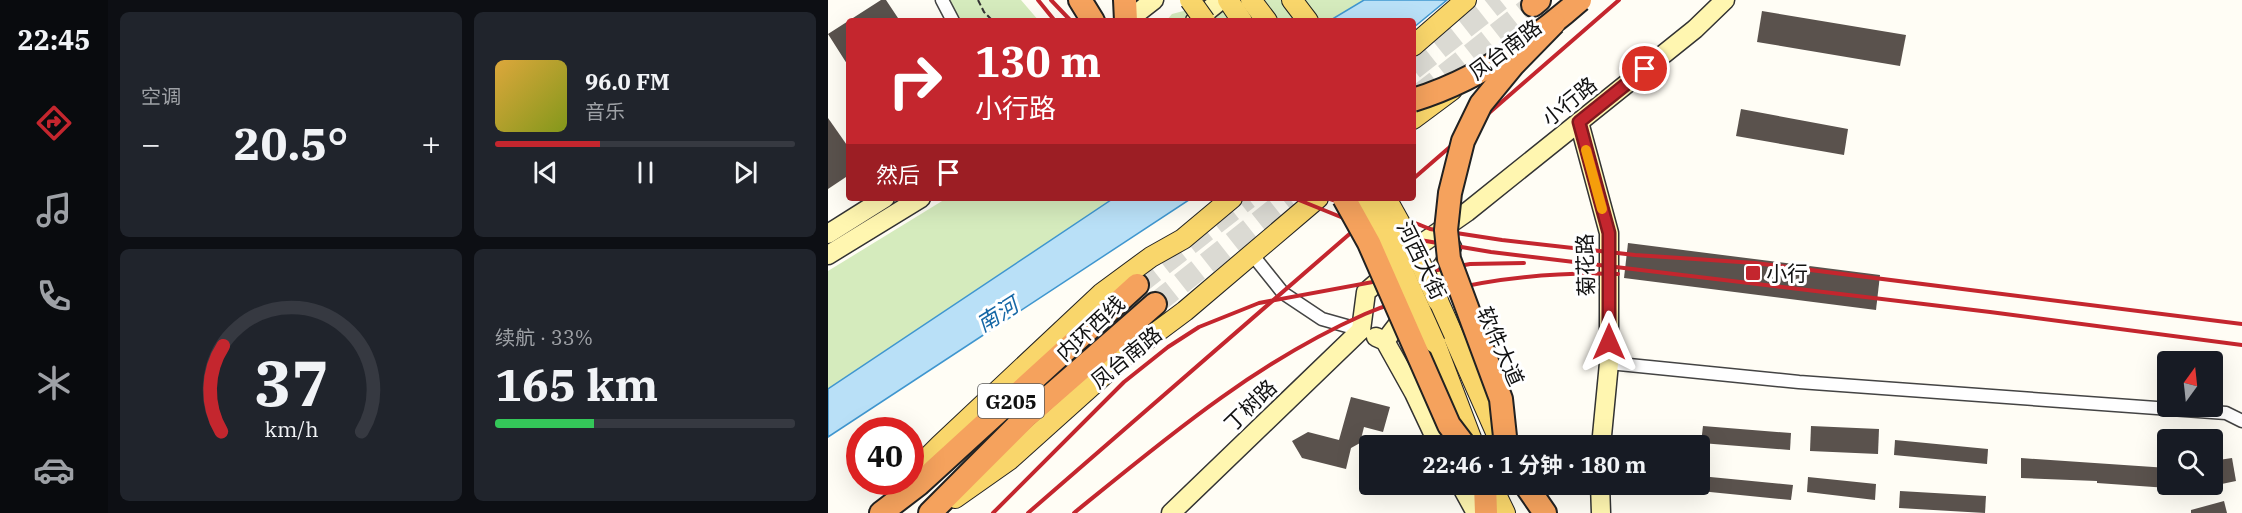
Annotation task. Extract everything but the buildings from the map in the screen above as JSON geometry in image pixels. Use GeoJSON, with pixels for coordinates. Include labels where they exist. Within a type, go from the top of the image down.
{"type":"FeatureCollection","features":[{"type":"Feature","properties":{"kind":"highway"},"geometry":{"type":"LineString","coordinates":[[1080,0],[1091,18]]}},
{"type":"Feature","properties":{"kind":"highway"},"geometry":{"type":"LineString","coordinates":[[1125,0],[1127,18]]}},
{"type":"Feature","properties":{"kind":"highway"},"geometry":{"type":"LineString","coordinates":[[1503,435],[1501,399],[1449,259],[1446,230],[1450,193],[1463,141],[1481,104],[1513,65],[1580,0]]}},
{"type":"Feature","properties":{"kind":"highway"},"geometry":{"type":"LineString","coordinates":[[1416,99],[1467,78],[1507,56],[1554,23]]}},
{"type":"Feature","properties":{"kind":"highway"},"geometry":{"type":"LineString","coordinates":[[1346,201],[1369,243],[1449,425],[1457,435]]}},
{"type":"Feature","properties":{"kind":"highway","name":"内环西线"},"geometry":{"type":"LineString","coordinates":[[881,513],[919,484],[1137,285]]}},
{"type":"Feature","properties":{"kind":"highway","name":"内环西线"},"geometry":{"type":"LineString","coordinates":[[931,513],[1028,416],[1155,304]]}},
{"type":"Feature","properties":{"kind":"highway"},"geometry":{"type":"LineString","coordinates":[[1485,495],[1486,513]]}},
{"type":"Feature","properties":{"kind":"highway"},"geometry":{"type":"LineString","coordinates":[[1533,495],[1545,513]]}},
{"type":"Feature","properties":{"kind":"main road"},"geometry":{"type":"LineString","coordinates":[[1190,0],[1203,18]]}},
{"type":"Feature","properties":{"kind":"main road"},"geometry":{"type":"LineString","coordinates":[[1228,0],[1240,18]]}},
{"type":"Feature","properties":{"kind":"main road"},"geometry":{"type":"LineString","coordinates":[[1251,0],[1265,18]]}},
{"type":"Feature","properties":{"kind":"main road"},"geometry":{"type":"LineString","coordinates":[[1292,0],[1306,18]]}},
{"type":"Feature","properties":{"kind":"main road"},"geometry":{"type":"LineString","coordinates":[[1416,43],[1466,0]]}},
{"type":"Feature","properties":{"kind":"main road","name":"凤台南路"},"geometry":{"type":"LineString","coordinates":[[1416,117],[1568,0]]}},
{"type":"Feature","properties":{"kind":"main road"},"geometry":{"type":"LineString","coordinates":[[924,461],[1102,293],[1151,257],[1183,239],[1228,201]]}},
{"type":"Feature","properties":{"kind":"main road","name":"凤台南路"},"geometry":{"type":"LineString","coordinates":[[931,513],[1009,460],[1126,355],[1185,311],[1314,201]]}},
{"type":"Feature","properties":{"kind":"main road","name":"河西大街"},"geometry":{"type":"LineString","coordinates":[[1367,201],[1394,252],[1435,343],[1470,435]]}},
{"type":"Feature","properties":{"kind":"main road","name":"河西大街"},"geometry":{"type":"LineString","coordinates":[[1388,201],[1412,243],[1438,302]]}},
{"type":"Feature","properties":{"kind":"main road","name":"软件大道"},"geometry":{"type":"LineString","coordinates":[[1438,302],[1499,435]]}},
{"type":"Feature","properties":{"kind":"main road"},"geometry":{"type":"LineString","coordinates":[[874,513],[891,495]]}},
{"type":"Feature","properties":{"kind":"main road"},"geometry":{"type":"LineString","coordinates":[[1496,495],[1505,513]]}},
{"type":"Feature","properties":{"kind":"main road"},"geometry":{"type":"LineString","coordinates":[[1525,495],[1534,513]]}},
{"type":"Feature","properties":{"kind":"street"},"geometry":{"type":"LineString","coordinates":[[942,0],[951,18]]}},
{"type":"Feature","properties":{"kind":"street"},"geometry":{"type":"LineString","coordinates":[[1131,18],[1154,0]]}},
{"type":"Feature","properties":{"kind":"street"},"geometry":{"type":"LineString","coordinates":[[1199,18],[1221,0]]}},
{"type":"Feature","properties":{"kind":"street","name":"小行路"},"geometry":{"type":"LineString","coordinates":[[1361,330],[1366,292],[1421,244],[1467,212],[1695,29],[1725,0]]}},
{"type":"Feature","properties":{"kind":"street","name":"菊花路"},"geometry":{"type":"LineString","coordinates":[[1579,122],[1609,233],[1609,363],[1602,435]]}},
{"type":"Feature","properties":{"kind":"street"},"geometry":{"type":"LineString","coordinates":[[828,234],[880,201]]}},
{"type":"Feature","properties":{"kind":"street"},"geometry":{"type":"LineString","coordinates":[[828,255],[916,201]]}},
{"type":"Feature","properties":{"kind":"street","name":"小行路"},"geometry":{"type":"LineString","coordinates":[[1385,341],[1444,264],[1467,212]]}},
{"type":"Feature","properties":{"kind":"street"},"geometry":{"type":"LineString","coordinates":[[1251,253],[1283,293],[1322,319],[1361,330],[1385,341],[1414,393],[1433,435]]}},
{"type":"Feature","properties":{"kind":"street","name":"软件大道"},"geometry":{"type":"LineString","coordinates":[[1444,264],[1462,321],[1514,435]]}},
{"type":"Feature","properties":{"kind":"street","name":"丁树路"},"geometry":{"type":"LineString","coordinates":[[1171,513],[1361,330]]}},
{"type":"Feature","properties":{"kind":"street"},"geometry":{"type":"LineString","coordinates":[[1609,363],[1799,382],[2226,413],[2242,421]]}},
{"type":"Feature","properties":{"kind":"street"},"geometry":{"type":"LineString","coordinates":[[1466,495],[1476,513]]}},
{"type":"Feature","properties":{"kind":"street"},"geometry":{"type":"LineString","coordinates":[[1542,495],[1551,513]]}},
{"type":"Feature","properties":{"kind":"street"},"geometry":{"type":"LineString","coordinates":[[1600,495],[1601,513]]}},
{"type":"Feature","properties":{"kind":"path"},"geometry":{"type":"LineString","coordinates":[[978,0],[990,18]]}},
{"type":"Feature","properties":{"kind":"green space"},"geometry":{"type":"Polygon","coordinates":[[[949,0],[1021,0],[1036,18],[958,18],[949,0]]]}},
{"type":"Feature","properties":{"kind":"green space"},"geometry":{"type":"Polygon","coordinates":[[[1225,0],[1364,0],[1334,18],[1169,18],[1172,14],[1225,0]]]}},
{"type":"Feature","properties":{"kind":"green space"},"geometry":{"type":"Polygon","coordinates":[[[942,201],[1110,201],[828,389],[828,271],[942,201]]]}},
{"type":"Feature","properties":{"kind":"water"},"geometry":{"type":"Polygon","coordinates":[[[1364,0],[1447,0],[1416,26],[1416,18],[1334,18],[1364,0]]]}},
{"type":"Feature","properties":{"kind":"water","name":"南河"},"geometry":{"type":"Polygon","coordinates":[[[1110,201],[1187,201],[858,417],[846,417],[846,425],[828,437],[828,389],[1110,201]]]}},
{"type":"Feature","properties":{"kind":"tunnel"},"geometry":{"type":"LineString","coordinates":[[1416,67],[1500,0]]}},
{"type":"Feature","properties":{"kind":"tunnel"},"geometry":{"type":"LineString","coordinates":[[1419,95],[1533,5]]}},
{"type":"Feature","properties":{"kind":"tunnel"},"geometry":{"type":"LineString","coordinates":[[1137,285],[1244,201]]}},
{"type":"Feature","properties":{"kind":"tunnel"},"geometry":{"type":"LineString","coordinates":[[1155,304],[1285,201]]}},
{"type":"Feature","properties":{"kind":"railway"},"geometry":{"type":"LineString","coordinates":[[1038,0],[1053,18]]}},
{"type":"Feature","properties":{"kind":"railway"},"geometry":{"type":"LineString","coordinates":[[1051,0],[1068,18]]}},
{"type":"Feature","properties":{"kind":"railway"},"geometry":{"type":"LineString","coordinates":[[1416,176],[1619,0]]}},
{"type":"Feature","properties":{"kind":"railway"},"geometry":{"type":"LineString","coordinates":[[1301,201],[1368,228],[1408,238],[1491,252],[2242,345]]}},
{"type":"Feature","properties":{"kind":"railway"},"geometry":{"type":"LineString","coordinates":[[1336,201],[1393,214],[1430,229],[1502,240],[1635,255],[1755,263],[2242,324]]}},
{"type":"Feature","properties":{"kind":"railway"},"geometry":{"type":"LineString","coordinates":[[1028,513],[1388,201]]}},
{"type":"Feature","properties":{"kind":"railway"},"geometry":{"type":"LineString","coordinates":[[993,513],[1124,382],[1168,347],[1199,327],[1259,303],[1470,264],[1524,263]]}},
{"type":"Feature","properties":{"kind":"railway"},"geometry":{"type":"LineString","coordinates":[[1074,513],[1143,457],[1249,378],[1325,333],[1365,314],[1411,299],[1506,279],[1550,275],[1618,274]]}},
{"type":"Feature","properties":{"kind":"slow traffic"},"geometry":{"type":"LineString","coordinates":[[1586,150],[1602,209]]}},
{"type":"Feature","properties":{"kind":"place","name":"小行"},"geometry":{"type":"Point","coordinates":[1753,273]}},
{"type":"Feature","properties":{"kind":"route"},"geometry":{"type":"LineString","coordinates":[[1609,342],[1609,233],[1579,122],[1645,69]]}}]}
